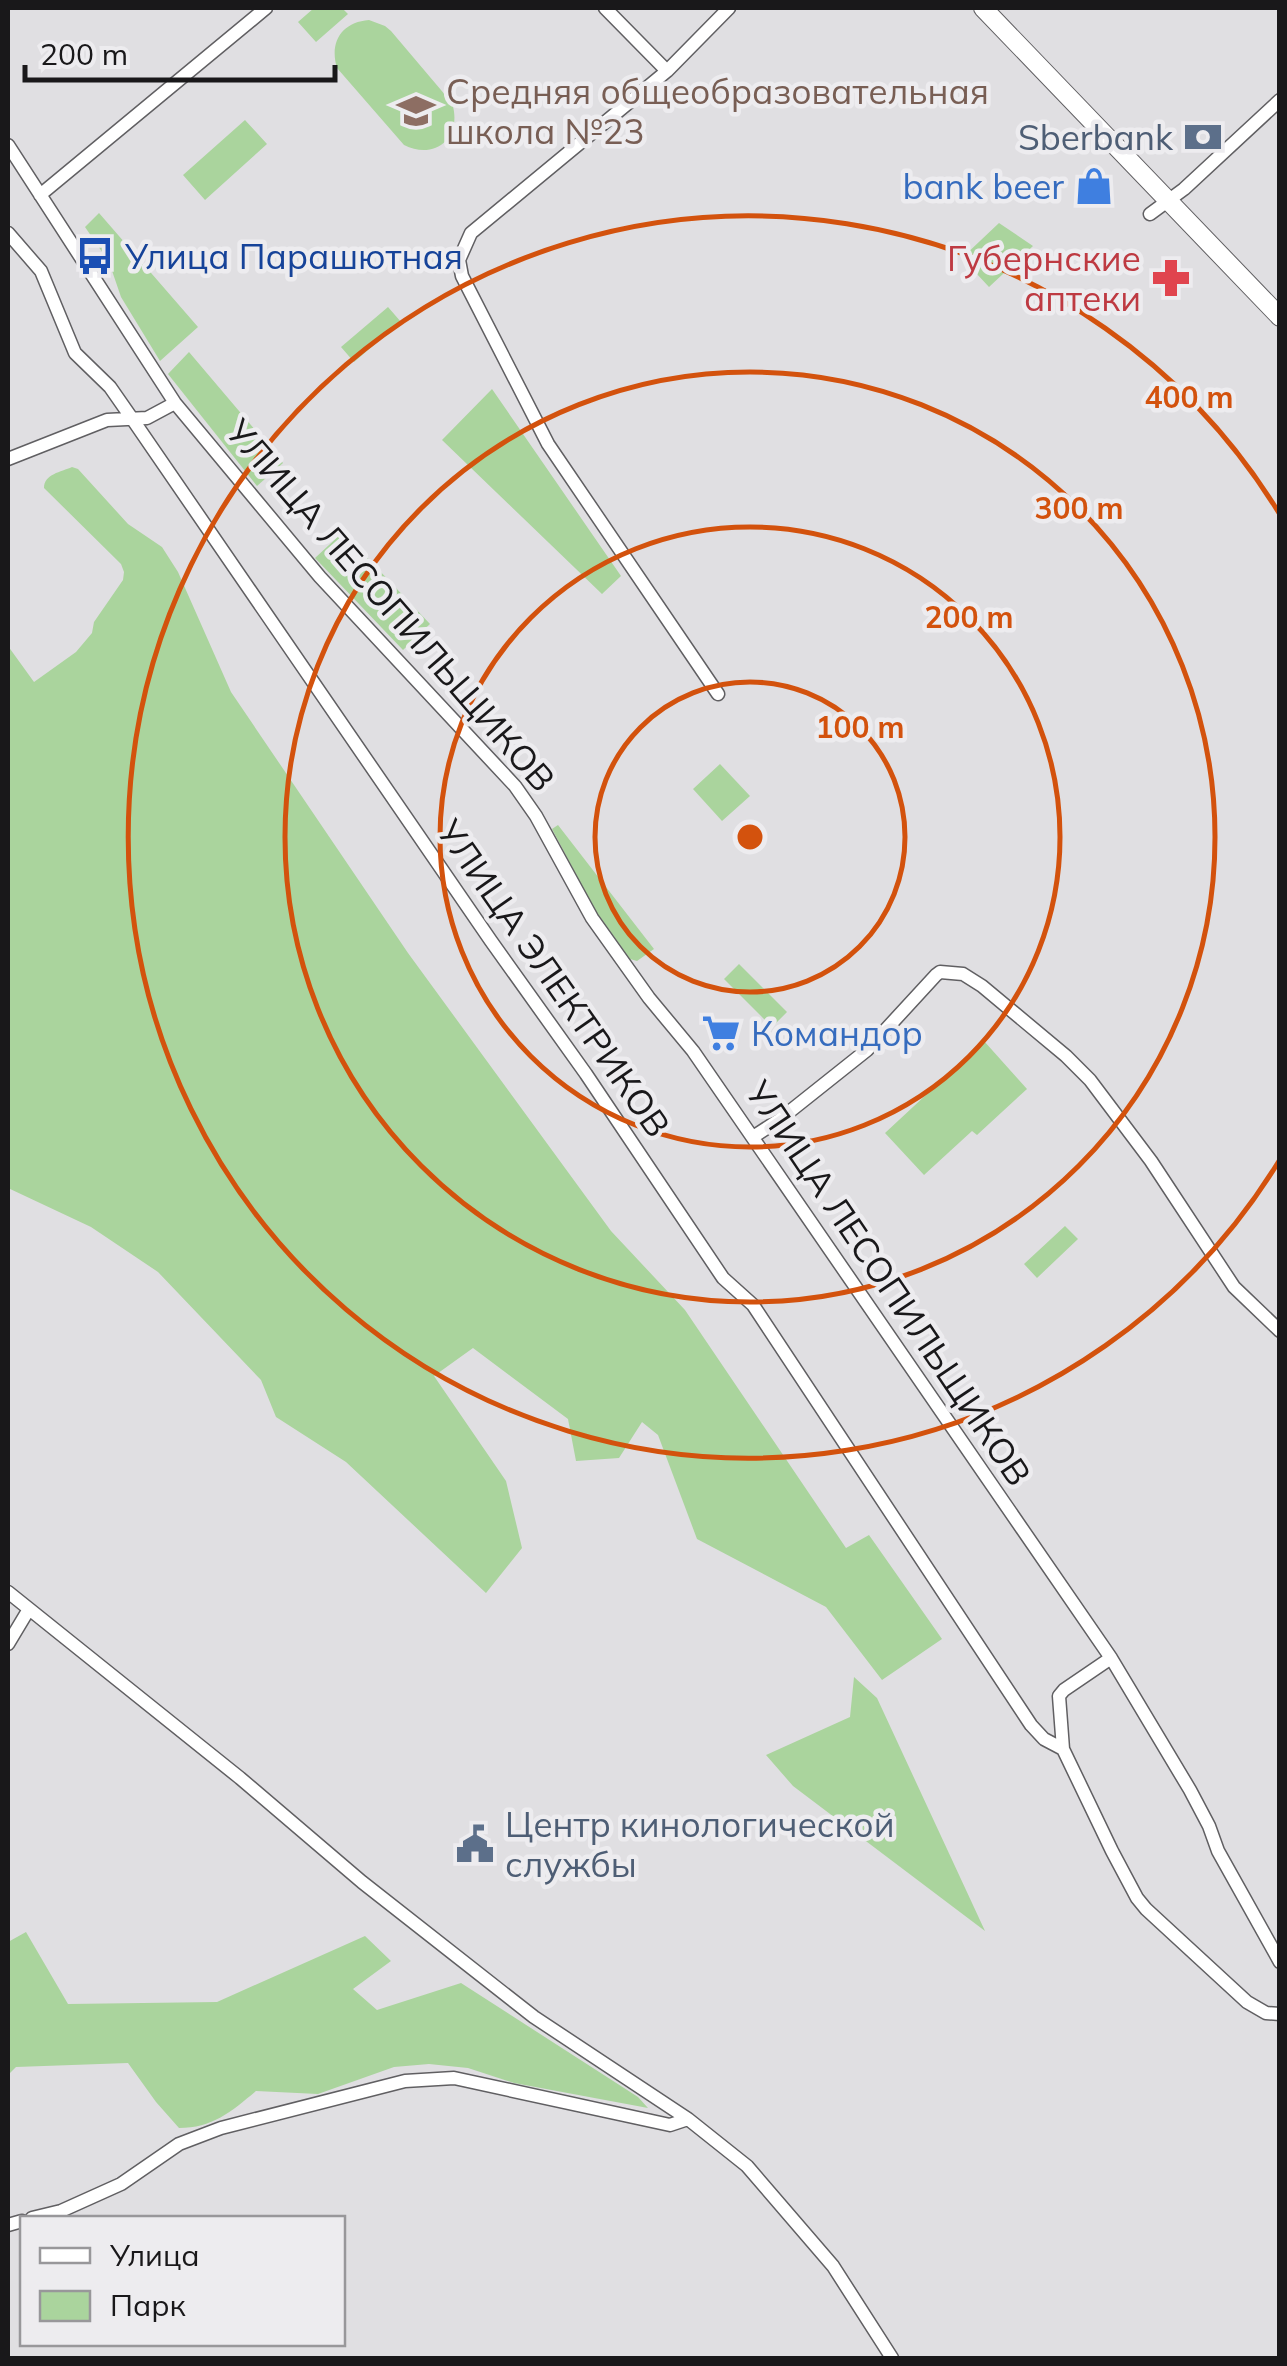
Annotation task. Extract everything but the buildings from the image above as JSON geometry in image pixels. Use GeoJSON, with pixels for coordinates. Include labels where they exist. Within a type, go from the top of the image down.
{"type":"FeatureCollection","features":[{"type":"Feature","properties":{"kind":"main road"},"geometry":{"type":"LineString","coordinates":[[984,8],[1280,317]]}},
{"type":"Feature","properties":{"kind":"street"},"geometry":{"type":"LineString","coordinates":[[40,195],[266,8]]}},
{"type":"Feature","properties":{"kind":"street"},"geometry":{"type":"LineString","coordinates":[[604,8],[667,71]]}},
{"type":"Feature","properties":{"kind":"street"},"geometry":{"type":"LineString","coordinates":[[718,694],[548,444],[462,276],[459,260],[471,233],[667,71],[729,8]]}},
{"type":"Feature","properties":{"kind":"street"},"geometry":{"type":"LineString","coordinates":[[1150,214],[1184,189],[1280,100]]}},
{"type":"Feature","properties":{"kind":"street","name":"УЛИЦА ЛЕСОПИЛЬЩИКОВ"},"geometry":{"type":"LineString","coordinates":[[8,146],[175,403],[320,578],[515,786],[536,816],[592,918],[693,1051],[1111,1658],[1190,1790],[1218,1852],[1280,1962]]}},
{"type":"Feature","properties":{"kind":"street","name":"УЛИЦА ЭЛЕКТРИКОВ"},"geometry":{"type":"LineString","coordinates":[[8,233],[41,270],[75,353],[110,388],[134,420],[723,1278],[753,1305],[1031,1724],[1044,1739],[1063,1749]]}},
{"type":"Feature","properties":{"kind":"street"},"geometry":{"type":"LineString","coordinates":[[8,460],[107,420],[147,418],[175,403]]}},
{"type":"Feature","properties":{"kind":"street"},"geometry":{"type":"LineString","coordinates":[[753,1138],[867,1050],[940,972],[963,974],[1066,1056],[1090,1080],[1151,1161],[1234,1287],[1280,1331]]}},
{"type":"Feature","properties":{"kind":"street"},"geometry":{"type":"LineString","coordinates":[[8,1592],[240,1778],[362,1882],[534,2017],[688,2118],[747,2166],[833,2266],[892,2358]]}},
{"type":"Feature","properties":{"kind":"street"},"geometry":{"type":"LineString","coordinates":[[8,1644],[28,1609]]}},
{"type":"Feature","properties":{"kind":"street"},"geometry":{"type":"LineString","coordinates":[[1111,1658],[1058,1696],[1063,1749],[1112,1851],[1146,1909],[1247,2002],[1280,2014]]}},
{"type":"Feature","properties":{"kind":"street"},"geometry":{"type":"LineString","coordinates":[[39,2216],[121,2184],[179,2144],[222,2128],[405,2081],[454,2078],[670,2125],[688,2118]]}},
{"type":"Feature","properties":{"kind":"green space"},"geometry":{"type":"Polygon","coordinates":[[[314,8],[342,8],[348,14],[316,42],[298,22],[314,8]]]}},
{"type":"Feature","properties":{"kind":"green space"},"geometry":{"type":"Polygon","coordinates":[[[369,20],[391,31],[452,103],[454,126],[444,143],[436,148],[404,145],[337,68],[335,50],[340,35],[351,25],[369,20]]]}},
{"type":"Feature","properties":{"kind":"green space"},"geometry":{"type":"Polygon","coordinates":[[[245,120],[267,144],[205,200],[183,175],[245,120]]]}},
{"type":"Feature","properties":{"kind":"green space"},"geometry":{"type":"Polygon","coordinates":[[[99,213],[198,327],[160,361],[121,297],[109,262],[85,227],[99,213]]]}},
{"type":"Feature","properties":{"kind":"green space"},"geometry":{"type":"Polygon","coordinates":[[[999,223],[1033,246],[989,287],[962,258],[999,223]]]}},
{"type":"Feature","properties":{"kind":"green space"},"geometry":{"type":"Polygon","coordinates":[[[388,307],[401,322],[354,362],[341,347],[388,307]]]}},
{"type":"Feature","properties":{"kind":"green space"},"geometry":{"type":"Polygon","coordinates":[[[189,352],[283,463],[257,486],[168,374],[189,352]]]}},
{"type":"Feature","properties":{"kind":"green space"},"geometry":{"type":"Polygon","coordinates":[[[492,389],[621,576],[602,594],[442,440],[492,389]]]}},
{"type":"Feature","properties":{"kind":"green space"},"geometry":{"type":"Polygon","coordinates":[[[72,467],[128,524],[162,547],[178,572],[231,692],[408,953],[611,1231],[685,1310],[846,1548],[869,1535],[942,1639],[882,1680],[826,1607],[697,1539],[658,1435],[642,1422],[619,1458],[576,1461],[568,1419],[473,1348],[434,1376],[506,1481],[522,1548],[486,1593],[346,1462],[276,1417],[261,1380],[158,1272],[91,1227],[8,1188],[8,646],[34,682],[76,652],[92,633],[94,622],[123,580],[124,572],[121,564],[44,488],[50,477],[72,467]]]}},
{"type":"Feature","properties":{"kind":"green space"},"geometry":{"type":"Polygon","coordinates":[[[343,532],[430,624],[403,650],[315,558],[343,532]]]}},
{"type":"Feature","properties":{"kind":"green space"},"geometry":{"type":"Polygon","coordinates":[[[720,764],[750,796],[722,821],[693,789],[720,764]]]}},
{"type":"Feature","properties":{"kind":"green space"},"geometry":{"type":"Polygon","coordinates":[[[558,825],[654,949],[637,961],[630,959],[595,910],[552,829],[558,825]]]}},
{"type":"Feature","properties":{"kind":"green space"},"geometry":{"type":"Polygon","coordinates":[[[739,964],[787,1012],[772,1027],[724,979],[739,964]]]}},
{"type":"Feature","properties":{"kind":"green space"},"geometry":{"type":"Polygon","coordinates":[[[984,1041],[1027,1089],[977,1135],[972,1131],[924,1175],[885,1133],[984,1041]]]}},
{"type":"Feature","properties":{"kind":"green space"},"geometry":{"type":"Polygon","coordinates":[[[1065,1226],[1078,1239],[1037,1278],[1024,1264],[1065,1226]]]}},
{"type":"Feature","properties":{"kind":"green space"},"geometry":{"type":"Polygon","coordinates":[[[854,1677],[877,1698],[985,1931],[793,1786],[766,1755],[850,1717],[854,1677]]]}},
{"type":"Feature","properties":{"kind":"green space"},"geometry":{"type":"Polygon","coordinates":[[[26,1932],[68,2004],[217,2002],[365,1936],[391,1961],[353,1989],[377,2010],[461,1983],[638,2097],[648,2108],[514,2083],[468,2068],[429,2064],[394,2067],[318,2094],[256,2091],[211,2122],[179,2128],[128,2063],[16,2067],[8,2075],[8,1942],[26,1932]]]}},
{"type":"Feature","properties":{"kind":"place","name":"Средняя общеобразовательная школа №23"},"geometry":{"type":"Point","coordinates":[416,111]}},
{"type":"Feature","properties":{"kind":"place","name":"Sberbank"},"geometry":{"type":"Point","coordinates":[1203,137]}},
{"type":"Feature","properties":{"kind":"place","name":"bank beer"},"geometry":{"type":"Point","coordinates":[1094,186]}},
{"type":"Feature","properties":{"kind":"place","name":"Улица Парашютная"},"geometry":{"type":"Point","coordinates":[95,256]}},
{"type":"Feature","properties":{"kind":"place","name":"Губернские аптеки"},"geometry":{"type":"Point","coordinates":[1171,278]}},
{"type":"Feature","properties":{"kind":"place","name":"Командор"},"geometry":{"type":"Point","coordinates":[721,1033]}},
{"type":"Feature","properties":{"kind":"place","name":"Центр кинологической службы"},"geometry":{"type":"Point","coordinates":[475,1844]}}]}
